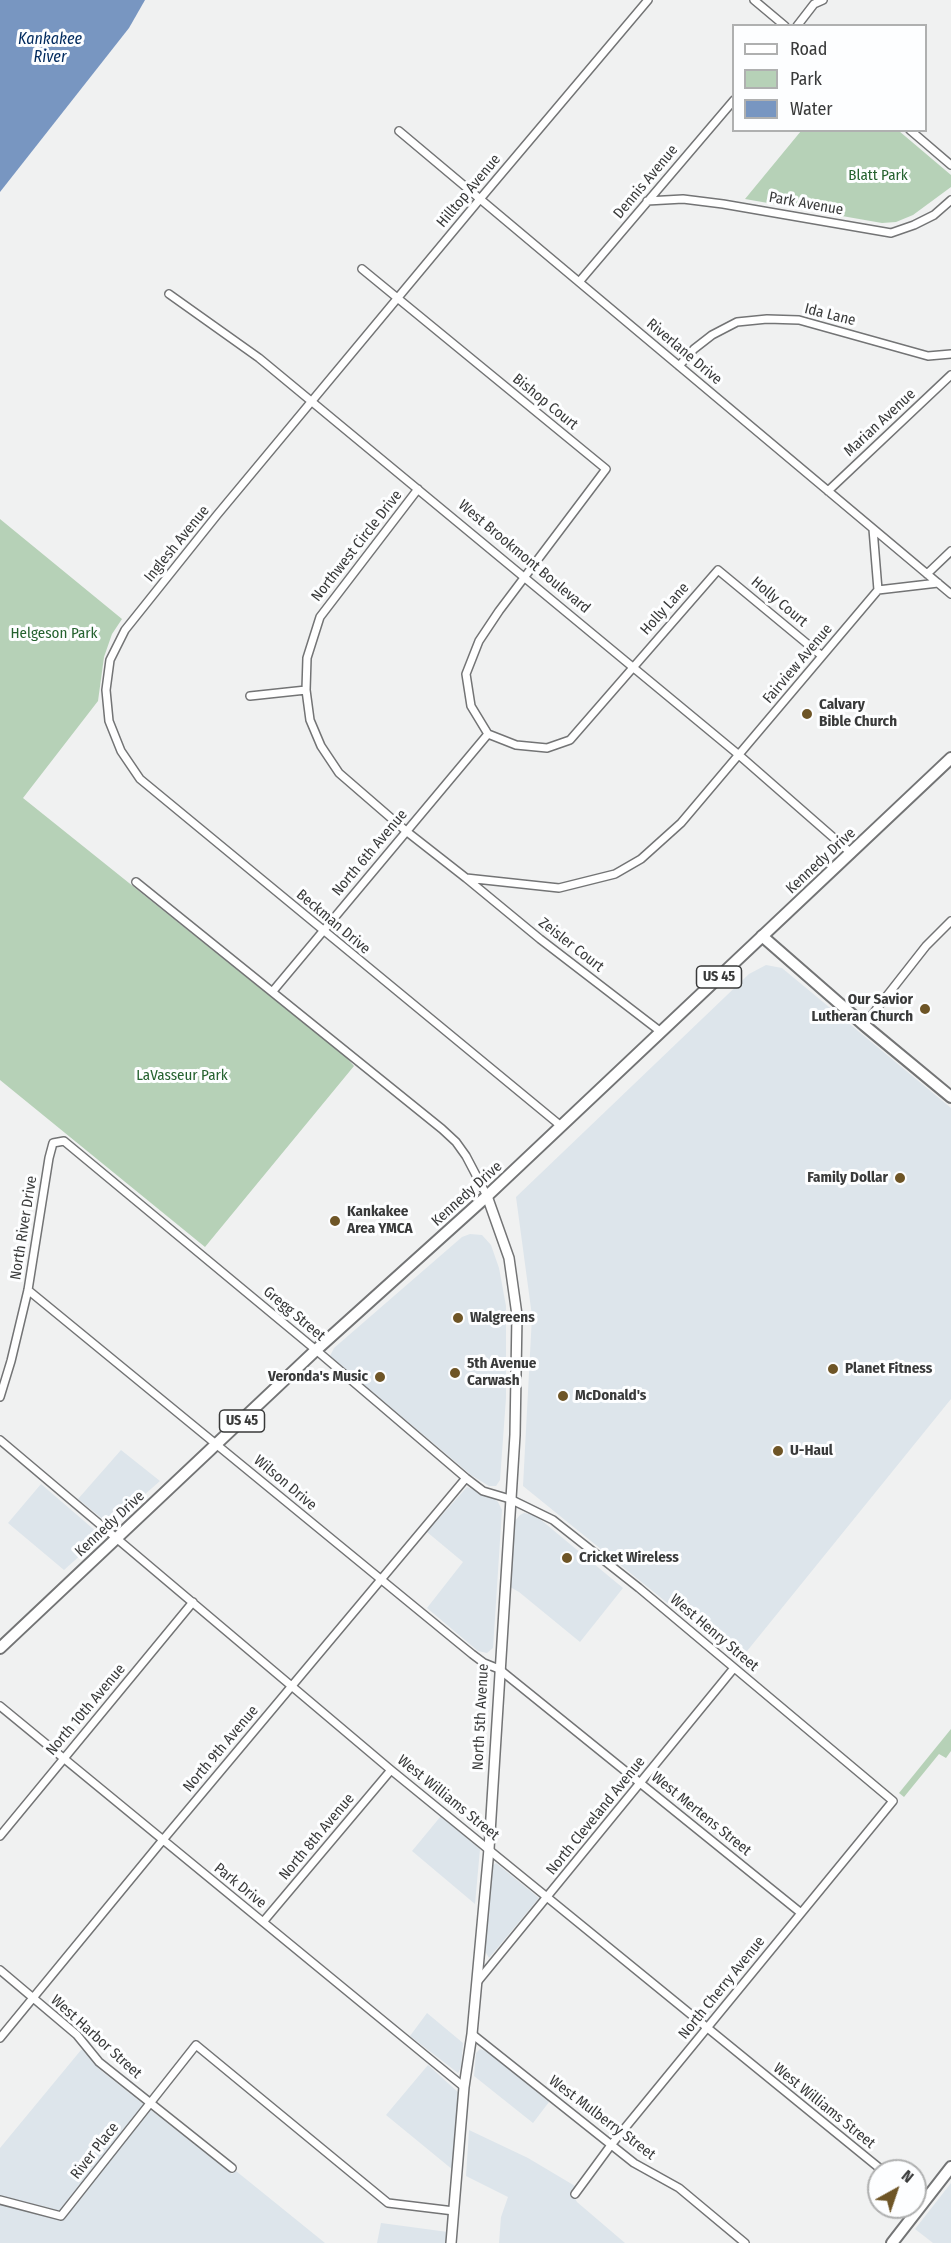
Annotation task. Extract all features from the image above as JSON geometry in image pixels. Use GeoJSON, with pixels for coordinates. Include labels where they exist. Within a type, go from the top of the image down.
{"type":"FeatureCollection","features":[{"type":"Feature","properties":{"kind":"main road","name":"Kennedy Drive"},"geometry":{"type":"LineString","coordinates":[[0,1648],[316,1350],[487,1196],[951,758]]}},
{"type":"Feature","properties":{"kind":"main road"},"geometry":{"type":"LineString","coordinates":[[762,936],[951,1098]]}},
{"type":"Feature","properties":{"kind":"main road"},"geometry":{"type":"LineString","coordinates":[[927,2192],[951,2167]]}},
{"type":"Feature","properties":{"kind":"main road"},"geometry":{"type":"LineString","coordinates":[[892,2243],[907,2219]]}},
{"type":"Feature","properties":{"kind":"street","name":"Hilltop Avenue"},"geometry":{"type":"LineString","coordinates":[[313,402],[648,0]]}},
{"type":"Feature","properties":{"kind":"street"},"geometry":{"type":"LineString","coordinates":[[754,0],[783,24]]}},
{"type":"Feature","properties":{"kind":"street"},"geometry":{"type":"LineString","coordinates":[[799,24],[814,4],[823,0]]}},
{"type":"Feature","properties":{"kind":"street","name":"Dennis Avenue"},"geometry":{"type":"LineString","coordinates":[[579,282],[732,102]]}},
{"type":"Feature","properties":{"kind":"street","name":"Riverlane Drive"},"geometry":{"type":"LineString","coordinates":[[399,131],[951,594]]}},
{"type":"Feature","properties":{"kind":"street"},"geometry":{"type":"LineString","coordinates":[[912,132],[951,165]]}},
{"type":"Feature","properties":{"kind":"street","name":"Park Avenue"},"geometry":{"type":"LineString","coordinates":[[647,201],[683,199],[891,233],[934,215],[951,200]]}},
{"type":"Feature","properties":{"kind":"street","name":"Bishop Court"},"geometry":{"type":"LineString","coordinates":[[362,269],[606,469],[525,578]]}},
{"type":"Feature","properties":{"kind":"street","name":"West Brookmont Boulevard"},"geometry":{"type":"LineString","coordinates":[[170,294],[259,358],[313,402],[739,755],[851,853]]}},
{"type":"Feature","properties":{"kind":"street","name":"Ida Lane"},"geometry":{"type":"LineString","coordinates":[[680,366],[694,349],[712,335],[737,322],[767,319],[799,320],[928,356],[951,354]]}},
{"type":"Feature","properties":{"kind":"street","name":"Marian Avenue"},"geometry":{"type":"LineString","coordinates":[[828,491],[951,375]]}},
{"type":"Feature","properties":{"kind":"street","name":"Inglesh Avenue"},"geometry":{"type":"LineString","coordinates":[[109,721],[106,690],[110,660],[125,630],[217,515],[313,402]]}},
{"type":"Feature","properties":{"kind":"street","name":"Northwest Circle Drive"},"geometry":{"type":"LineString","coordinates":[[406,831],[339,773],[321,746],[310,720],[306,690],[307,658],[320,616],[418,489]]}},
{"type":"Feature","properties":{"kind":"street"},"geometry":{"type":"LineString","coordinates":[[873,529],[878,590],[938,583]]}},
{"type":"Feature","properties":{"kind":"street"},"geometry":{"type":"LineString","coordinates":[[927,574],[951,551]]}},
{"type":"Feature","properties":{"kind":"street","name":"Holly Court"},"geometry":{"type":"LineString","coordinates":[[718,570],[822,656]]}},
{"type":"Feature","properties":{"kind":"street","name":"Holly Lane"},"geometry":{"type":"LineString","coordinates":[[632,667],[718,570]]}},
{"type":"Feature","properties":{"kind":"street"},"geometry":{"type":"LineString","coordinates":[[525,578],[499,610],[479,640],[466,674],[471,706],[488,734],[516,745],[548,748],[570,740],[632,667]]}},
{"type":"Feature","properties":{"kind":"street","name":"Fairview Avenue"},"geometry":{"type":"LineString","coordinates":[[466,878],[559,888],[615,874],[641,859],[681,823],[878,590]]}},
{"type":"Feature","properties":{"kind":"street"},"geometry":{"type":"LineString","coordinates":[[250,696],[306,690]]}},
{"type":"Feature","properties":{"kind":"street","name":"Beckman Drive"},"geometry":{"type":"LineString","coordinates":[[109,721],[121,751],[140,779],[561,1126]]}},
{"type":"Feature","properties":{"kind":"street","name":"North 6th Avenue"},"geometry":{"type":"LineString","coordinates":[[273,991],[488,734]]}},
{"type":"Feature","properties":{"kind":"street","name":"Zeisler Court"},"geometry":{"type":"LineString","coordinates":[[406,831],[540,939],[661,1032]]}},
{"type":"Feature","properties":{"kind":"street"},"geometry":{"type":"LineString","coordinates":[[136,882],[456,1142],[487,1196]]}},
{"type":"Feature","properties":{"kind":"street"},"geometry":{"type":"LineString","coordinates":[[864,1025],[926,946],[951,921]]}},
{"type":"Feature","properties":{"kind":"street","name":"North River Drive"},"geometry":{"type":"LineString","coordinates":[[0,1397],[12,1361],[28,1290],[49,1158],[53,1143],[64,1141]]}},
{"type":"Feature","properties":{"kind":"street","name":"Gregg Street"},"geometry":{"type":"LineString","coordinates":[[64,1141],[316,1350],[465,1478],[483,1491],[510,1499]]}},
{"type":"Feature","properties":{"kind":"street","name":"North 5th Avenue"},"geometry":{"type":"LineString","coordinates":[[451,2243],[464,2087],[478,1981],[489,1849],[515,1435],[517,1315],[509,1258],[487,1196]]}},
{"type":"Feature","properties":{"kind":"street","name":"Wilson Drive"},"geometry":{"type":"LineString","coordinates":[[28,1290],[382,1581],[484,1663],[499,1669]]}},
{"type":"Feature","properties":{"kind":"street","name":"West Williams Street"},"geometry":{"type":"LineString","coordinates":[[0,1440],[391,1770],[868,2159]]}},
{"type":"Feature","properties":{"kind":"street","name":"North 9th Avenue"},"geometry":{"type":"LineString","coordinates":[[0,2038],[162,1840],[382,1581],[465,1478]]}},
{"type":"Feature","properties":{"kind":"street","name":"West Henry Street"},"geometry":{"type":"LineString","coordinates":[[510,1499],[553,1521],[639,1588],[893,1801]]}},
{"type":"Feature","properties":{"kind":"street","name":"North 10th Avenue"},"geometry":{"type":"LineString","coordinates":[[0,1836],[193,1602]]}},
{"type":"Feature","properties":{"kind":"street","name":"North Cleveland Avenue"},"geometry":{"type":"LineString","coordinates":[[478,1981],[734,1668]]}},
{"type":"Feature","properties":{"kind":"street","name":"West Mertens Street"},"geometry":{"type":"LineString","coordinates":[[499,1669],[801,1913]]}},
{"type":"Feature","properties":{"kind":"street","name":"Park Drive"},"geometry":{"type":"LineString","coordinates":[[0,1706],[464,2087]]}},
{"type":"Feature","properties":{"kind":"street","name":"North 8th Avenue"},"geometry":{"type":"LineString","coordinates":[[263,1922],[391,1770]]}},
{"type":"Feature","properties":{"kind":"street","name":"North Cherry Avenue"},"geometry":{"type":"LineString","coordinates":[[575,2194],[611,2145],[893,1801]]}},
{"type":"Feature","properties":{"kind":"street","name":"West Harbor Street"},"geometry":{"type":"LineString","coordinates":[[0,1970],[77,2035],[99,2062],[232,2168]]}},
{"type":"Feature","properties":{"kind":"street","name":"West Mulberry Street"},"geometry":{"type":"LineString","coordinates":[[472,2034],[634,2163],[679,2188],[745,2243]]}},
{"type":"Feature","properties":{"kind":"street","name":"River Place"},"geometry":{"type":"LineString","coordinates":[[0,2200],[61,2216],[196,2045],[388,2203],[454,2211]]}},
{"type":"Feature","properties":{"kind":"shaded area"},"geometry":{"type":"Polygon","coordinates":[[[766,965],[782,968],[951,1108],[951,1399],[739,1661],[523,1486],[532,1316],[516,1197],[749,974],[766,965]]]}},
{"type":"Feature","properties":{"kind":"shaded area"},"geometry":{"type":"Polygon","coordinates":[[[470,1234],[482,1235],[491,1245],[499,1268],[506,1306],[506,1398],[500,1480],[496,1486],[489,1486],[471,1475],[330,1356],[334,1348],[462,1237],[470,1234]]]}},
{"type":"Feature","properties":{"kind":"shaded area"},"geometry":{"type":"Polygon","coordinates":[[[121,1450],[160,1481],[110,1525],[78,1499],[121,1450]]]}},
{"type":"Feature","properties":{"kind":"shaded area"},"geometry":{"type":"Polygon","coordinates":[[[41,1484],[98,1533],[98,1539],[64,1570],[8,1523],[41,1484]]]}},
{"type":"Feature","properties":{"kind":"shaded area"},"geometry":{"type":"Polygon","coordinates":[[[467,1487],[493,1498],[502,1510],[493,1648],[487,1653],[478,1651],[427,1608],[463,1562],[427,1532],[467,1487]]]}},
{"type":"Feature","properties":{"kind":"shaded area"},"geometry":{"type":"Polygon","coordinates":[[[524,1513],[534,1515],[541,1520],[623,1588],[580,1642],[510,1587],[513,1523],[524,1513]]]}},
{"type":"Feature","properties":{"kind":"shaded area"},"geometry":{"type":"Polygon","coordinates":[[[441,1816],[480,1849],[475,1904],[412,1851],[441,1816]]]}},
{"type":"Feature","properties":{"kind":"shaded area"},"geometry":{"type":"Polygon","coordinates":[[[496,1863],[539,1898],[489,1958],[485,1951],[492,1866],[496,1863]]]}},
{"type":"Feature","properties":{"kind":"shaded area"},"geometry":{"type":"Polygon","coordinates":[[[427,2013],[463,2043],[461,2067],[458,2073],[410,2036],[427,2013]]]}},
{"type":"Feature","properties":{"kind":"shaded area"},"geometry":{"type":"Polygon","coordinates":[[[480,2049],[488,2052],[549,2102],[533,2123],[474,2076],[476,2053],[480,2049]]]}},
{"type":"Feature","properties":{"kind":"shaded area"},"geometry":{"type":"Polygon","coordinates":[[[81,2050],[84,2050],[99,2069],[232,2174],[236,2171],[325,2243],[0,2243],[0,2148],[81,2050]]]}},
{"type":"Feature","properties":{"kind":"shaded area"},"geometry":{"type":"Polygon","coordinates":[[[428,2065],[459,2093],[453,2170],[386,2115],[428,2065]]]}},
{"type":"Feature","properties":{"kind":"shaded area"},"geometry":{"type":"Polygon","coordinates":[[[469,2130],[528,2158],[575,2186],[572,2193],[577,2202],[625,2243],[499,2243],[501,2217],[508,2197],[466,2176],[469,2130]]]}},
{"type":"Feature","properties":{"kind":"shaded area"},"geometry":{"type":"Polygon","coordinates":[[[951,2183],[951,2243],[933,2243],[915,2229],[923,2219],[927,2219],[927,2214],[951,2183]]]}},
{"type":"Feature","properties":{"kind":"shaded area"},"geometry":{"type":"Polygon","coordinates":[[[381,2223],[448,2232],[447,2243],[377,2243],[381,2223]]]}},
{"type":"Feature","properties":{"kind":"green space","name":"Blatt Park"},"geometry":{"type":"Polygon","coordinates":[[[800,132],[900,132],[951,175],[951,187],[913,215],[896,222],[882,223],[745,199],[800,132]]]}},
{"type":"Feature","properties":{"kind":"green space","name":"LaVasseur Park"},"geometry":{"type":"Polygon","coordinates":[[[0,519],[122,619],[112,634],[104,657],[98,701],[23,798],[346,1057],[354,1066],[205,1247],[0,1080],[0,519]]]}},
{"type":"Feature","properties":{"kind":"green space"},"geometry":{"type":"Polygon","coordinates":[[[951,1729],[951,1751],[946,1758],[939,1754],[904,1797],[899,1793],[951,1729]]]}},
{"type":"Feature","properties":{"kind":"water","name":"Kankakee River"},"geometry":{"type":"Polygon","coordinates":[[[0,0],[145,0],[129,28],[0,192],[0,0]]]}},
{"type":"Feature","properties":{"kind":"place","name":"Calvary Bible Church"},"geometry":{"type":"Point","coordinates":[807,714]}},
{"type":"Feature","properties":{"kind":"place","name":"Our Savior Lutheran Church"},"geometry":{"type":"Point","coordinates":[925,1009]}},
{"type":"Feature","properties":{"kind":"place","name":"Family Dollar"},"geometry":{"type":"Point","coordinates":[900,1178]}},
{"type":"Feature","properties":{"kind":"place","name":"Kankakee Area YMCA"},"geometry":{"type":"Point","coordinates":[335,1221]}},
{"type":"Feature","properties":{"kind":"place","name":"Walgreens"},"geometry":{"type":"Point","coordinates":[458,1318]}},
{"type":"Feature","properties":{"kind":"place","name":"Planet Fitness"},"geometry":{"type":"Point","coordinates":[833,1369]}},
{"type":"Feature","properties":{"kind":"place","name":"5th Avenue Carwash"},"geometry":{"type":"Point","coordinates":[455,1373]}},
{"type":"Feature","properties":{"kind":"place","name":"Veronda's Music"},"geometry":{"type":"Point","coordinates":[380,1377]}},
{"type":"Feature","properties":{"kind":"place","name":"McDonald's"},"geometry":{"type":"Point","coordinates":[563,1396]}},
{"type":"Feature","properties":{"kind":"place","name":"U-Haul"},"geometry":{"type":"Point","coordinates":[778,1451]}},
{"type":"Feature","properties":{"kind":"place","name":"Cricket Wireless"},"geometry":{"type":"Point","coordinates":[567,1558]}},
{"type":"Feature","properties":{"kind":"park label","name":"Helgeson Park"},"geometry":{"type":"Point","coordinates":[54,634]}}]}
